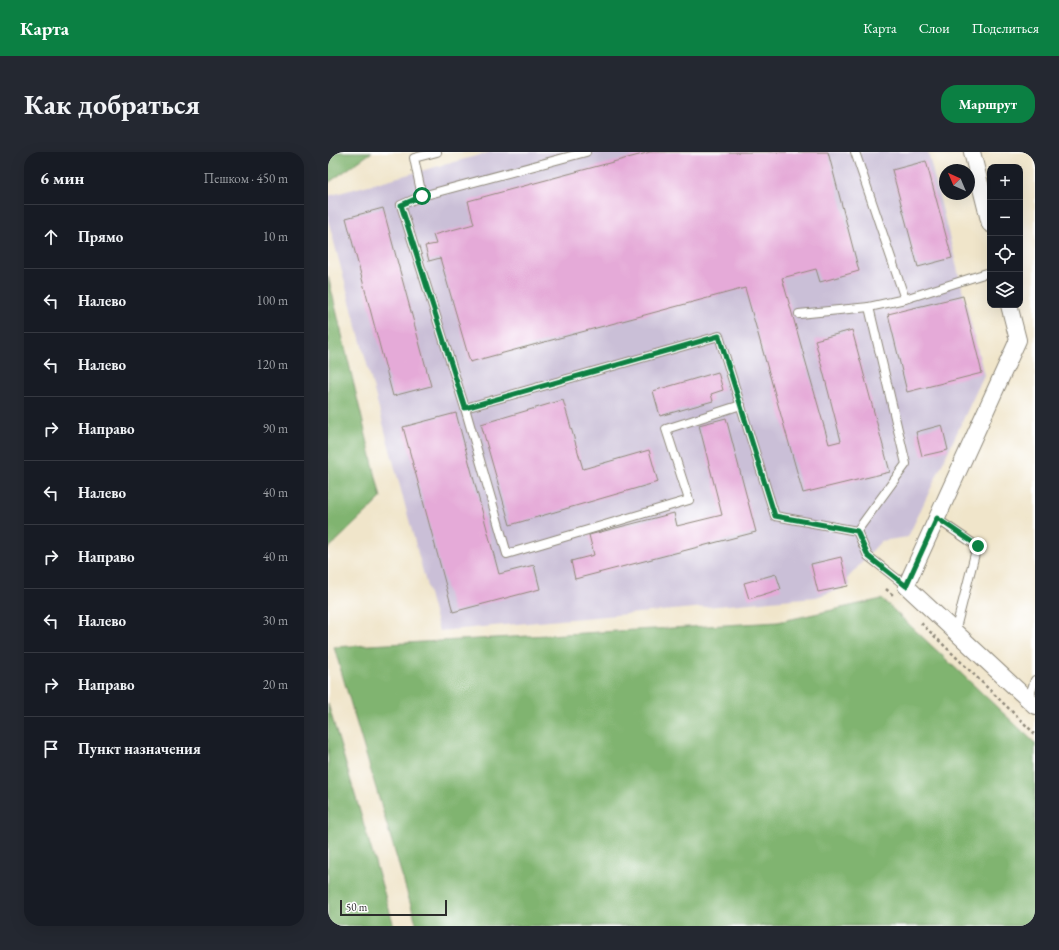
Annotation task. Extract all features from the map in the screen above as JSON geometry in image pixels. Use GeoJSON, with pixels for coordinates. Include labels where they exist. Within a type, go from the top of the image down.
{"type":"FeatureCollection","features":[{"type":"Feature","properties":{"kind":"street"},"geometry":{"type":"LineString","coordinates":[[972,152],[987,212]]}},
{"type":"Feature","properties":{"kind":"street"},"geometry":{"type":"LineString","coordinates":[[1010,308],[1018,340],[902,593],[955,632],[1032,703]]}},
{"type":"Feature","properties":{"kind":"lane"},"geometry":{"type":"LineString","coordinates":[[422,196],[414,158],[437,152]]}},
{"type":"Feature","properties":{"kind":"lane"},"geometry":{"type":"LineString","coordinates":[[586,152],[422,196],[401,205],[465,408],[507,554],[689,500],[666,429],[741,405]]}},
{"type":"Feature","properties":{"kind":"lane"},"geometry":{"type":"LineString","coordinates":[[855,152],[905,299]]}},
{"type":"Feature","properties":{"kind":"lane"},"geometry":{"type":"LineString","coordinates":[[799,314],[869,307],[905,299],[987,273]]}},
{"type":"Feature","properties":{"kind":"lane"},"geometry":{"type":"LineString","coordinates":[[857,531],[906,464],[869,307]]}},
{"type":"Feature","properties":{"kind":"lane"},"geometry":{"type":"LineString","coordinates":[[465,408],[719,336],[775,516],[857,531]]}},
{"type":"Feature","properties":{"kind":"lane"},"geometry":{"type":"LineString","coordinates":[[937,518],[978,546],[955,632]]}},
{"type":"Feature","properties":{"kind":"lane"},"geometry":{"type":"LineString","coordinates":[[857,531],[868,556],[902,593]]}},
{"type":"Feature","properties":{"kind":"lane"},"geometry":{"type":"LineString","coordinates":[[1032,703],[1035,680]]}},
{"type":"Feature","properties":{"kind":"path"},"geometry":{"type":"LineString","coordinates":[[886,589],[902,593]]}},
{"type":"Feature","properties":{"kind":"path"},"geometry":{"type":"LineString","coordinates":[[920,621],[1035,734]]}},
{"type":"Feature","properties":{"kind":"shaded area"},"geometry":{"type":"Polygon","coordinates":[[[491,152],[928,152],[984,375],[908,537],[881,541],[847,579],[850,586],[816,597],[439,631],[328,220],[328,196],[491,152]]]}},
{"type":"Feature","properties":{"kind":"green space"},"geometry":{"type":"Polygon","coordinates":[[[328,152],[372,152],[328,183],[328,152]]]}},
{"type":"Feature","properties":{"kind":"green space"},"geometry":{"type":"Polygon","coordinates":[[[328,276],[381,498],[328,549],[328,276]]]}},
{"type":"Feature","properties":{"kind":"green space"},"geometry":{"type":"Polygon","coordinates":[[[882,599],[1035,743],[1035,926],[417,926],[334,647],[778,622],[882,599]]]}},
{"type":"Feature","properties":{"kind":"green space"},"geometry":{"type":"Polygon","coordinates":[[[328,704],[394,926],[328,926],[328,704]]]}},
{"type":"Feature","properties":{"kind":"building"},"geometry":{"type":"Polygon","coordinates":[[[650,152],[828,152],[859,271],[820,282],[816,269],[782,278],[829,444],[841,441],[815,340],[852,330],[890,472],[803,493],[745,288],[470,362],[440,258],[429,261],[425,246],[436,244],[433,235],[474,224],[468,201],[650,152]]]}},
{"type":"Feature","properties":{"kind":"building"},"geometry":{"type":"Polygon","coordinates":[[[926,161],[952,258],[918,267],[892,170],[926,161]]]}},
{"type":"Feature","properties":{"kind":"building"},"geometry":{"type":"Polygon","coordinates":[[[383,208],[431,386],[393,396],[346,218],[383,208]]]}},
{"type":"Feature","properties":{"kind":"building"},"geometry":{"type":"Polygon","coordinates":[[[963,296],[982,373],[907,392],[888,314],[963,296]]]}},
{"type":"Feature","properties":{"kind":"building"},"geometry":{"type":"Polygon","coordinates":[[[718,372],[723,390],[711,394],[713,401],[660,416],[653,391],[718,372]]]}},
{"type":"Feature","properties":{"kind":"building"},"geometry":{"type":"Polygon","coordinates":[[[563,400],[583,469],[649,450],[658,482],[510,525],[481,424],[563,400]]]}},
{"type":"Feature","properties":{"kind":"building"},"geometry":{"type":"Polygon","coordinates":[[[456,413],[499,574],[534,565],[540,589],[453,612],[403,427],[456,413]]]}},
{"type":"Feature","properties":{"kind":"building"},"geometry":{"type":"Polygon","coordinates":[[[726,418],[756,532],[575,579],[571,561],[594,555],[589,535],[674,513],[677,526],[722,515],[699,425],[726,418]]]}},
{"type":"Feature","properties":{"kind":"building"},"geometry":{"type":"Polygon","coordinates":[[[942,425],[948,450],[922,456],[916,432],[942,425]]]}},
{"type":"Feature","properties":{"kind":"building"},"geometry":{"type":"Polygon","coordinates":[[[841,557],[848,586],[818,592],[811,564],[841,557]]]}},
{"type":"Feature","properties":{"kind":"building"},"geometry":{"type":"Polygon","coordinates":[[[776,574],[781,589],[749,599],[744,583],[776,574]]]}},
{"type":"Feature","properties":{"kind":"route"},"geometry":{"type":"LineString","coordinates":[[422,196],[401,205],[465,408],[719,336],[775,516],[857,531],[868,556],[906,586],[937,518],[978,546]]}}]}
